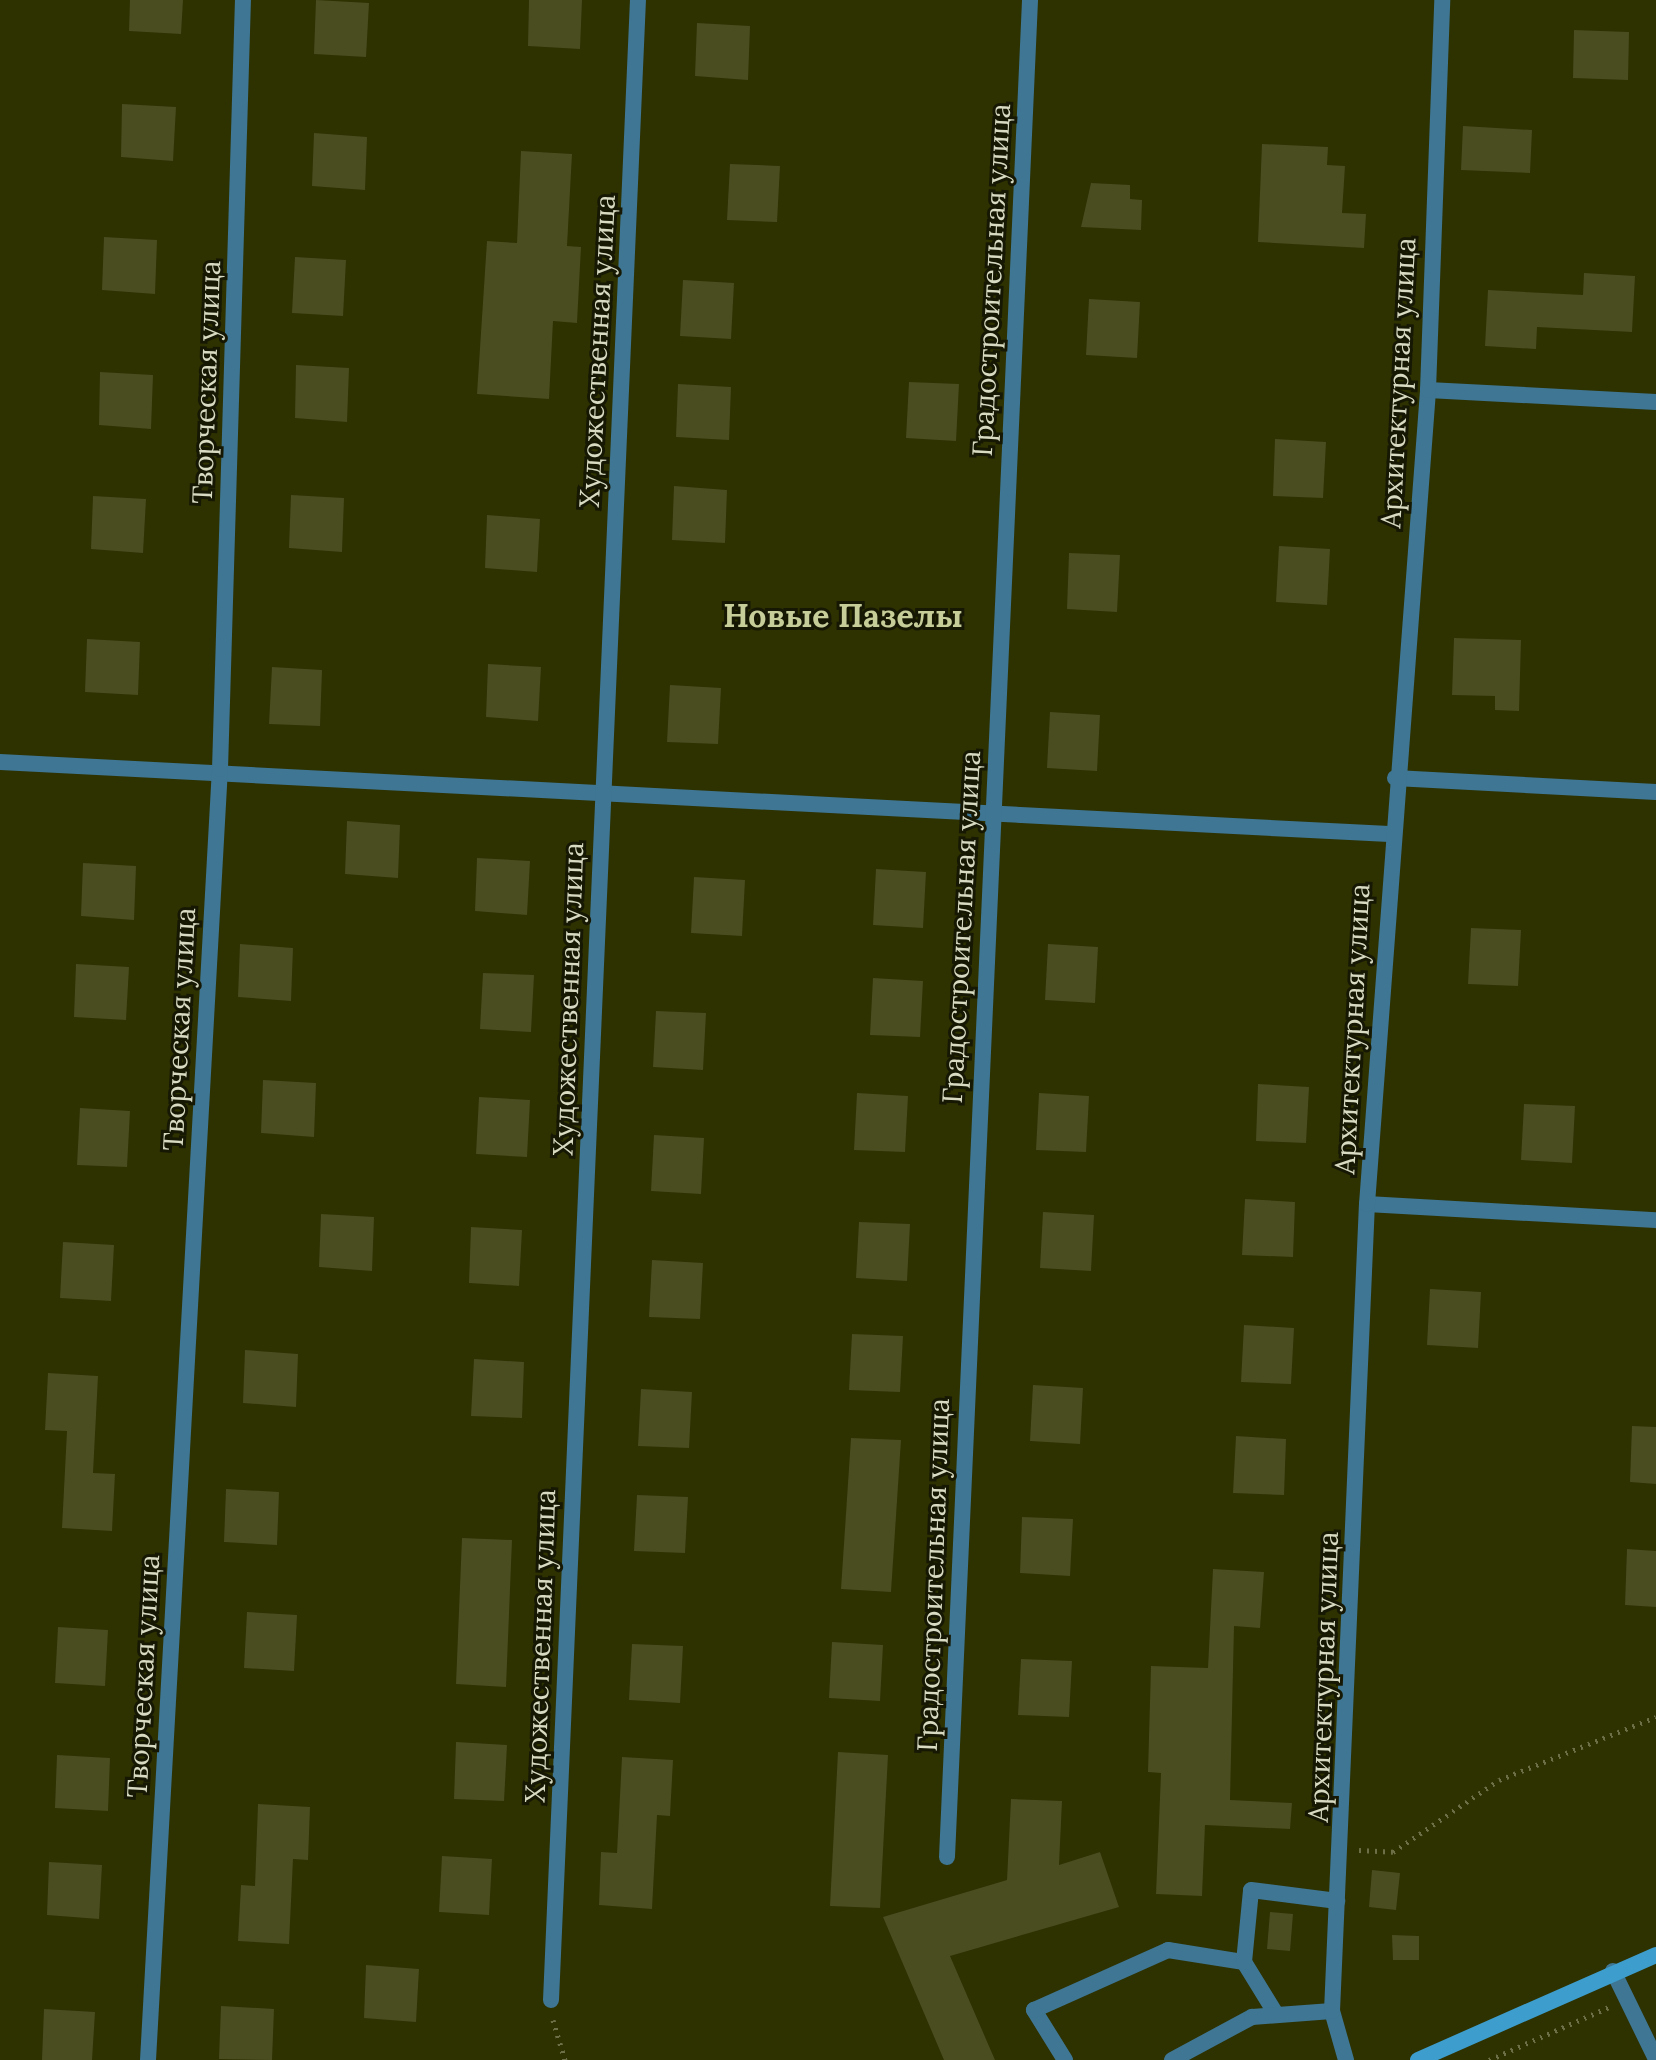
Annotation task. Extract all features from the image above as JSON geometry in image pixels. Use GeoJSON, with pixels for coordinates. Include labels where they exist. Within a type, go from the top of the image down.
{"type":"FeatureCollection","features":[{"type":"Feature","properties":{"kind":"street","name":"Творческая улица"},"geometry":{"type":"LineString","coordinates":[[148,2060],[220,769],[243,0]]}},
{"type":"Feature","properties":{"kind":"street","name":"Художественная улица"},"geometry":{"type":"LineString","coordinates":[[551,2000],[638,0]]}},
{"type":"Feature","properties":{"kind":"street","name":"Градостроительная улица"},"geometry":{"type":"LineString","coordinates":[[947,1857],[1030,0]]}},
{"type":"Feature","properties":{"kind":"street","name":"Архитектурная улица"},"geometry":{"type":"LineString","coordinates":[[1346,2060],[1332,2011],[1342,1849],[1367,1204],[1389,834],[1428,390],[1442,0]]}},
{"type":"Feature","properties":{"kind":"street"},"geometry":{"type":"LineString","coordinates":[[1428,390],[1656,402]]}},
{"type":"Feature","properties":{"kind":"street"},"geometry":{"type":"LineString","coordinates":[[0,762],[220,769],[603,795],[1389,834]]}},
{"type":"Feature","properties":{"kind":"street"},"geometry":{"type":"LineString","coordinates":[[1395,778],[1656,792]]}},
{"type":"Feature","properties":{"kind":"street"},"geometry":{"type":"LineString","coordinates":[[1367,1204],[1656,1220]]}},
{"type":"Feature","properties":{"kind":"street"},"geometry":{"type":"LineString","coordinates":[[1276,2014],[1244,1962],[1251,1890],[1337,1901]]}},
{"type":"Feature","properties":{"kind":"street"},"geometry":{"type":"LineString","coordinates":[[1065,2060],[1034,2010],[1168,1950],[1244,1962]]}},
{"type":"Feature","properties":{"kind":"street"},"geometry":{"type":"LineString","coordinates":[[1418,2060],[1613,1971],[1656,1955]]}},
{"type":"Feature","properties":{"kind":"street"},"geometry":{"type":"LineString","coordinates":[[1613,1971],[1656,2059]]}},
{"type":"Feature","properties":{"kind":"street"},"geometry":{"type":"LineString","coordinates":[[1172,2060],[1215,2032],[1276,2014],[1332,2011]]}},
{"type":"Feature","properties":{"kind":"path"},"geometry":{"type":"LineString","coordinates":[[1342,1849],[1393,1852],[1499,1780],[1656,1717]]}},
{"type":"Feature","properties":{"kind":"path"},"geometry":{"type":"LineString","coordinates":[[1489,2060],[1626,1999]]}},
{"type":"Feature","properties":{"kind":"path"},"geometry":{"type":"LineString","coordinates":[[551,2000],[565,2060]]}},
{"type":"Feature","properties":{"kind":"building"},"geometry":{"type":"Polygon","coordinates":[[[130,0],[183,0],[181,34],[129,31],[130,0]]]}},
{"type":"Feature","properties":{"kind":"building"},"geometry":{"type":"Polygon","coordinates":[[[316,0],[369,3],[366,57],[314,54],[316,0]]]}},
{"type":"Feature","properties":{"kind":"building"},"geometry":{"type":"Polygon","coordinates":[[[529,0],[582,0],[580,49],[528,46],[529,0]]]}},
{"type":"Feature","properties":{"kind":"building"},"geometry":{"type":"Polygon","coordinates":[[[697,23],[750,26],[748,80],[695,76],[697,23]]]}},
{"type":"Feature","properties":{"kind":"building"},"geometry":{"type":"Polygon","coordinates":[[[1574,30],[1629,32],[1628,80],[1573,78],[1574,30]]]}},
{"type":"Feature","properties":{"kind":"building"},"geometry":{"type":"Polygon","coordinates":[[[122,104],[176,107],[173,161],[121,157],[122,104]]]}},
{"type":"Feature","properties":{"kind":"building"},"geometry":{"type":"Polygon","coordinates":[[[1463,126],[1532,130],[1530,173],[1461,170],[1463,126]]]}},
{"type":"Feature","properties":{"kind":"building"},"geometry":{"type":"Polygon","coordinates":[[[314,133],[367,137],[365,190],[312,186],[314,133]]]}},
{"type":"Feature","properties":{"kind":"building"},"geometry":{"type":"Polygon","coordinates":[[[1262,144],[1328,147],[1327,165],[1345,166],[1342,213],[1366,214],[1364,248],[1258,242],[1262,144]]]}},
{"type":"Feature","properties":{"kind":"building"},"geometry":{"type":"Polygon","coordinates":[[[521,151],[572,154],[567,246],[581,247],[577,323],[553,321],[549,399],[477,394],[487,241],[517,243],[521,151]]]}},
{"type":"Feature","properties":{"kind":"building"},"geometry":{"type":"Polygon","coordinates":[[[730,164],[780,166],[777,222],[727,220],[730,164]]]}},
{"type":"Feature","properties":{"kind":"building"},"geometry":{"type":"Polygon","coordinates":[[[1091,183],[1130,185],[1130,199],[1142,200],[1141,230],[1081,227],[1091,183]]]}},
{"type":"Feature","properties":{"kind":"building"},"geometry":{"type":"Polygon","coordinates":[[[104,237],[157,240],[155,294],[102,290],[104,237]]]}},
{"type":"Feature","properties":{"kind":"building"},"geometry":{"type":"Polygon","coordinates":[[[295,257],[346,260],[343,316],[292,313],[295,257]]]}},
{"type":"Feature","properties":{"kind":"building"},"geometry":{"type":"Polygon","coordinates":[[[1584,273],[1635,276],[1632,332],[1537,327],[1536,349],[1485,346],[1488,290],[1583,295],[1584,273]]]}},
{"type":"Feature","properties":{"kind":"building"},"geometry":{"type":"Polygon","coordinates":[[[683,280],[734,283],[731,339],[680,336],[683,280]]]}},
{"type":"Feature","properties":{"kind":"building"},"geometry":{"type":"Polygon","coordinates":[[[1089,299],[1140,302],[1137,358],[1086,355],[1089,299]]]}},
{"type":"Feature","properties":{"kind":"building"},"geometry":{"type":"Polygon","coordinates":[[[296,365],[349,368],[347,422],[295,418],[296,365]]]}},
{"type":"Feature","properties":{"kind":"building"},"geometry":{"type":"Polygon","coordinates":[[[100,372],[153,375],[151,429],[99,425],[100,372]]]}},
{"type":"Feature","properties":{"kind":"building"},"geometry":{"type":"Polygon","coordinates":[[[909,382],[959,384],[956,441],[906,438],[909,382]]]}},
{"type":"Feature","properties":{"kind":"building"},"geometry":{"type":"Polygon","coordinates":[[[678,384],[731,387],[729,440],[676,437],[678,384]]]}},
{"type":"Feature","properties":{"kind":"building"},"geometry":{"type":"Polygon","coordinates":[[[1275,439],[1326,442],[1323,498],[1273,496],[1275,439]]]}},
{"type":"Feature","properties":{"kind":"building"},"geometry":{"type":"Polygon","coordinates":[[[674,486],[727,490],[725,543],[672,540],[674,486]]]}},
{"type":"Feature","properties":{"kind":"building"},"geometry":{"type":"Polygon","coordinates":[[[291,495],[344,498],[342,552],[289,548],[291,495]]]}},
{"type":"Feature","properties":{"kind":"building"},"geometry":{"type":"Polygon","coordinates":[[[93,496],[146,499],[143,553],[91,549],[93,496]]]}},
{"type":"Feature","properties":{"kind":"building"},"geometry":{"type":"Polygon","coordinates":[[[487,515],[540,519],[537,572],[485,568],[487,515]]]}},
{"type":"Feature","properties":{"kind":"building"},"geometry":{"type":"Polygon","coordinates":[[[1279,546],[1330,549],[1327,605],[1276,602],[1279,546]]]}},
{"type":"Feature","properties":{"kind":"building"},"geometry":{"type":"Polygon","coordinates":[[[1069,553],[1120,555],[1117,612],[1067,609],[1069,553]]]}},
{"type":"Feature","properties":{"kind":"building"},"geometry":{"type":"Polygon","coordinates":[[[1454,638],[1521,640],[1519,711],[1495,710],[1495,696],[1452,695],[1454,638]]]}},
{"type":"Feature","properties":{"kind":"building"},"geometry":{"type":"Polygon","coordinates":[[[87,639],[140,642],[138,695],[85,692],[87,639]]]}},
{"type":"Feature","properties":{"kind":"building"},"geometry":{"type":"Polygon","coordinates":[[[488,664],[541,667],[538,721],[486,717],[488,664]]]}},
{"type":"Feature","properties":{"kind":"building"},"geometry":{"type":"Polygon","coordinates":[[[272,667],[322,670],[320,726],[269,724],[272,667]]]}},
{"type":"Feature","properties":{"kind":"building"},"geometry":{"type":"Polygon","coordinates":[[[670,685],[721,688],[718,744],[667,742],[670,685]]]}},
{"type":"Feature","properties":{"kind":"building"},"geometry":{"type":"Polygon","coordinates":[[[1050,712],[1100,715],[1097,771],[1047,768],[1050,712]]]}},
{"type":"Feature","properties":{"kind":"building"},"geometry":{"type":"Polygon","coordinates":[[[347,821],[400,825],[398,878],[345,874],[347,821]]]}},
{"type":"Feature","properties":{"kind":"building"},"geometry":{"type":"Polygon","coordinates":[[[477,858],[530,861],[527,915],[475,911],[477,858]]]}},
{"type":"Feature","properties":{"kind":"building"},"geometry":{"type":"Polygon","coordinates":[[[83,863],[136,866],[134,920],[81,916],[83,863]]]}},
{"type":"Feature","properties":{"kind":"building"},"geometry":{"type":"Polygon","coordinates":[[[876,869],[926,872],[923,928],[873,925],[876,869]]]}},
{"type":"Feature","properties":{"kind":"building"},"geometry":{"type":"Polygon","coordinates":[[[694,877],[745,880],[742,936],[691,933],[694,877]]]}},
{"type":"Feature","properties":{"kind":"building"},"geometry":{"type":"Polygon","coordinates":[[[1471,928],[1521,930],[1518,986],[1468,984],[1471,928]]]}},
{"type":"Feature","properties":{"kind":"building"},"geometry":{"type":"Polygon","coordinates":[[[240,944],[293,948],[291,1001],[238,997],[240,944]]]}},
{"type":"Feature","properties":{"kind":"building"},"geometry":{"type":"Polygon","coordinates":[[[1048,944],[1098,947],[1095,1003],[1045,1000],[1048,944]]]}},
{"type":"Feature","properties":{"kind":"building"},"geometry":{"type":"Polygon","coordinates":[[[76,964],[129,967],[126,1020],[74,1017],[76,964]]]}},
{"type":"Feature","properties":{"kind":"building"},"geometry":{"type":"Polygon","coordinates":[[[483,973],[534,975],[531,1032],[480,1029],[483,973]]]}},
{"type":"Feature","properties":{"kind":"building"},"geometry":{"type":"Polygon","coordinates":[[[873,978],[923,981],[920,1037],[870,1035],[873,978]]]}},
{"type":"Feature","properties":{"kind":"building"},"geometry":{"type":"Polygon","coordinates":[[[656,1011],[706,1013],[703,1070],[653,1067],[656,1011]]]}},
{"type":"Feature","properties":{"kind":"building"},"geometry":{"type":"Polygon","coordinates":[[[263,1080],[316,1083],[314,1137],[261,1133],[263,1080]]]}},
{"type":"Feature","properties":{"kind":"building"},"geometry":{"type":"Polygon","coordinates":[[[1258,1084],[1309,1087],[1306,1143],[1256,1141],[1258,1084]]]}},
{"type":"Feature","properties":{"kind":"building"},"geometry":{"type":"Polygon","coordinates":[[[857,1093],[908,1096],[905,1152],[854,1150],[857,1093]]]}},
{"type":"Feature","properties":{"kind":"building"},"geometry":{"type":"Polygon","coordinates":[[[1039,1093],[1089,1096],[1086,1152],[1036,1150],[1039,1093]]]}},
{"type":"Feature","properties":{"kind":"building"},"geometry":{"type":"Polygon","coordinates":[[[479,1097],[530,1100],[527,1157],[476,1154],[479,1097]]]}},
{"type":"Feature","properties":{"kind":"building"},"geometry":{"type":"Polygon","coordinates":[[[1524,1104],[1575,1106],[1572,1163],[1521,1160],[1524,1104]]]}},
{"type":"Feature","properties":{"kind":"building"},"geometry":{"type":"Polygon","coordinates":[[[80,1108],[130,1111],[127,1167],[77,1165],[80,1108]]]}},
{"type":"Feature","properties":{"kind":"building"},"geometry":{"type":"Polygon","coordinates":[[[654,1135],[704,1138],[701,1194],[651,1191],[654,1135]]]}},
{"type":"Feature","properties":{"kind":"building"},"geometry":{"type":"Polygon","coordinates":[[[1245,1199],[1295,1202],[1293,1257],[1242,1255],[1245,1199]]]}},
{"type":"Feature","properties":{"kind":"building"},"geometry":{"type":"Polygon","coordinates":[[[1043,1212],[1094,1215],[1091,1271],[1040,1268],[1043,1212]]]}},
{"type":"Feature","properties":{"kind":"building"},"geometry":{"type":"Polygon","coordinates":[[[321,1214],[374,1217],[372,1271],[319,1267],[321,1214]]]}},
{"type":"Feature","properties":{"kind":"building"},"geometry":{"type":"Polygon","coordinates":[[[859,1222],[910,1224],[907,1281],[856,1278],[859,1222]]]}},
{"type":"Feature","properties":{"kind":"building"},"geometry":{"type":"Polygon","coordinates":[[[471,1227],[522,1230],[519,1286],[469,1283],[471,1227]]]}},
{"type":"Feature","properties":{"kind":"building"},"geometry":{"type":"Polygon","coordinates":[[[63,1242],[114,1245],[111,1301],[60,1298],[63,1242]]]}},
{"type":"Feature","properties":{"kind":"building"},"geometry":{"type":"Polygon","coordinates":[[[652,1260],[703,1263],[700,1319],[649,1317],[652,1260]]]}},
{"type":"Feature","properties":{"kind":"building"},"geometry":{"type":"Polygon","coordinates":[[[1430,1289],[1481,1292],[1478,1348],[1427,1345],[1430,1289]]]}},
{"type":"Feature","properties":{"kind":"building"},"geometry":{"type":"Polygon","coordinates":[[[1244,1325],[1294,1328],[1291,1384],[1241,1382],[1244,1325]]]}},
{"type":"Feature","properties":{"kind":"building"},"geometry":{"type":"Polygon","coordinates":[[[852,1334],[903,1336],[900,1392],[849,1390],[852,1334]]]}},
{"type":"Feature","properties":{"kind":"building"},"geometry":{"type":"Polygon","coordinates":[[[245,1350],[298,1354],[296,1407],[243,1403],[245,1350]]]}},
{"type":"Feature","properties":{"kind":"building"},"geometry":{"type":"Polygon","coordinates":[[[474,1359],[524,1362],[522,1418],[471,1416],[474,1359]]]}},
{"type":"Feature","properties":{"kind":"building"},"geometry":{"type":"Polygon","coordinates":[[[48,1373],[98,1376],[93,1473],[115,1474],[112,1531],[62,1528],[67,1431],[45,1430],[48,1373]]]}},
{"type":"Feature","properties":{"kind":"building"},"geometry":{"type":"Polygon","coordinates":[[[1033,1385],[1083,1388],[1080,1444],[1030,1441],[1033,1385]]]}},
{"type":"Feature","properties":{"kind":"building"},"geometry":{"type":"Polygon","coordinates":[[[641,1389],[692,1392],[689,1448],[638,1446],[641,1389]]]}},
{"type":"Feature","properties":{"kind":"building"},"geometry":{"type":"Polygon","coordinates":[[[1632,1426],[1656,1427],[1656,1484],[1630,1482],[1632,1426]]]}},
{"type":"Feature","properties":{"kind":"building"},"geometry":{"type":"Polygon","coordinates":[[[1236,1436],[1286,1439],[1284,1495],[1233,1493],[1236,1436]]]}},
{"type":"Feature","properties":{"kind":"building"},"geometry":{"type":"Polygon","coordinates":[[[851,1438],[901,1440],[891,1592],[841,1589],[851,1438]]]}},
{"type":"Feature","properties":{"kind":"building"},"geometry":{"type":"Polygon","coordinates":[[[226,1489],[279,1492],[277,1545],[224,1542],[226,1489]]]}},
{"type":"Feature","properties":{"kind":"building"},"geometry":{"type":"Polygon","coordinates":[[[637,1495],[688,1497],[685,1553],[634,1551],[637,1495]]]}},
{"type":"Feature","properties":{"kind":"building"},"geometry":{"type":"Polygon","coordinates":[[[1022,1517],[1073,1519],[1070,1576],[1020,1573],[1022,1517]]]}},
{"type":"Feature","properties":{"kind":"building"},"geometry":{"type":"Polygon","coordinates":[[[462,1538],[512,1540],[506,1687],[456,1684],[462,1538]]]}},
{"type":"Feature","properties":{"kind":"building"},"geometry":{"type":"Polygon","coordinates":[[[1627,1549],[1656,1551],[1656,1607],[1625,1605],[1627,1549]]]}},
{"type":"Feature","properties":{"kind":"building"},"geometry":{"type":"Polygon","coordinates":[[[1213,1569],[1264,1572],[1260,1628],[1234,1626],[1230,1800],[1292,1803],[1290,1829],[1205,1825],[1202,1896],[1156,1894],[1161,1773],[1148,1772],[1151,1666],[1208,1668],[1213,1569]]]}},
{"type":"Feature","properties":{"kind":"building"},"geometry":{"type":"Polygon","coordinates":[[[247,1612],[297,1615],[294,1671],[244,1668],[247,1612]]]}},
{"type":"Feature","properties":{"kind":"building"},"geometry":{"type":"Polygon","coordinates":[[[58,1627],[108,1630],[105,1686],[55,1683],[58,1627]]]}},
{"type":"Feature","properties":{"kind":"building"},"geometry":{"type":"Polygon","coordinates":[[[832,1642],[883,1645],[880,1701],[829,1698],[832,1642]]]}},
{"type":"Feature","properties":{"kind":"building"},"geometry":{"type":"Polygon","coordinates":[[[632,1644],[683,1646],[680,1703],[629,1700],[632,1644]]]}},
{"type":"Feature","properties":{"kind":"building"},"geometry":{"type":"Polygon","coordinates":[[[1021,1659],[1072,1661],[1069,1717],[1018,1715],[1021,1659]]]}},
{"type":"Feature","properties":{"kind":"building"},"geometry":{"type":"Polygon","coordinates":[[[456,1742],[507,1745],[504,1801],[454,1799],[456,1742]]]}},
{"type":"Feature","properties":{"kind":"building"},"geometry":{"type":"Polygon","coordinates":[[[838,1752],[888,1755],[880,1908],[830,1906],[838,1752]]]}},
{"type":"Feature","properties":{"kind":"building"},"geometry":{"type":"Polygon","coordinates":[[[57,1755],[110,1758],[108,1811],[55,1808],[57,1755]]]}},
{"type":"Feature","properties":{"kind":"building"},"geometry":{"type":"Polygon","coordinates":[[[622,1757],[673,1760],[670,1816],[657,1815],[652,1909],[599,1905],[601,1852],[617,1853],[622,1757]]]}},
{"type":"Feature","properties":{"kind":"building"},"geometry":{"type":"Polygon","coordinates":[[[1011,1799],[1062,1801],[1059,1865],[1100,1852],[1119,1907],[950,1956],[995,2060],[944,2060],[883,1917],[1007,1880],[1011,1799]]]}},
{"type":"Feature","properties":{"kind":"building"},"geometry":{"type":"Polygon","coordinates":[[[258,1804],[310,1807],[308,1860],[293,1859],[289,1944],[238,1941],[241,1885],[255,1886],[258,1804]]]}},
{"type":"Feature","properties":{"kind":"building"},"geometry":{"type":"Polygon","coordinates":[[[442,1856],[492,1859],[489,1915],[439,1912],[442,1856]]]}},
{"type":"Feature","properties":{"kind":"building"},"geometry":{"type":"Polygon","coordinates":[[[49,1862],[102,1865],[99,1919],[47,1915],[49,1862]]]}},
{"type":"Feature","properties":{"kind":"building"},"geometry":{"type":"Polygon","coordinates":[[[1372,1870],[1400,1873],[1396,1910],[1369,1907],[1372,1870]]]}},
{"type":"Feature","properties":{"kind":"building"},"geometry":{"type":"Polygon","coordinates":[[[1270,1912],[1293,1914],[1290,1951],[1267,1949],[1270,1912]]]}},
{"type":"Feature","properties":{"kind":"building"},"geometry":{"type":"Polygon","coordinates":[[[1392,1935],[1419,1936],[1419,1960],[1393,1960],[1392,1935]]]}},
{"type":"Feature","properties":{"kind":"building"},"geometry":{"type":"Polygon","coordinates":[[[366,1965],[419,1969],[416,2022],[364,2018],[366,1965]]]}},
{"type":"Feature","properties":{"kind":"building"},"geometry":{"type":"Polygon","coordinates":[[[221,2006],[274,2009],[272,2060],[219,2059],[221,2006]]]}},
{"type":"Feature","properties":{"kind":"building"},"geometry":{"type":"Polygon","coordinates":[[[44,2009],[95,2012],[92,2060],[42,2060],[44,2009]]]}},
{"type":"Feature","properties":{"kind":"district","name":"Новые Пазелы"},"geometry":{"type":"Point","coordinates":[843,616]}}]}
